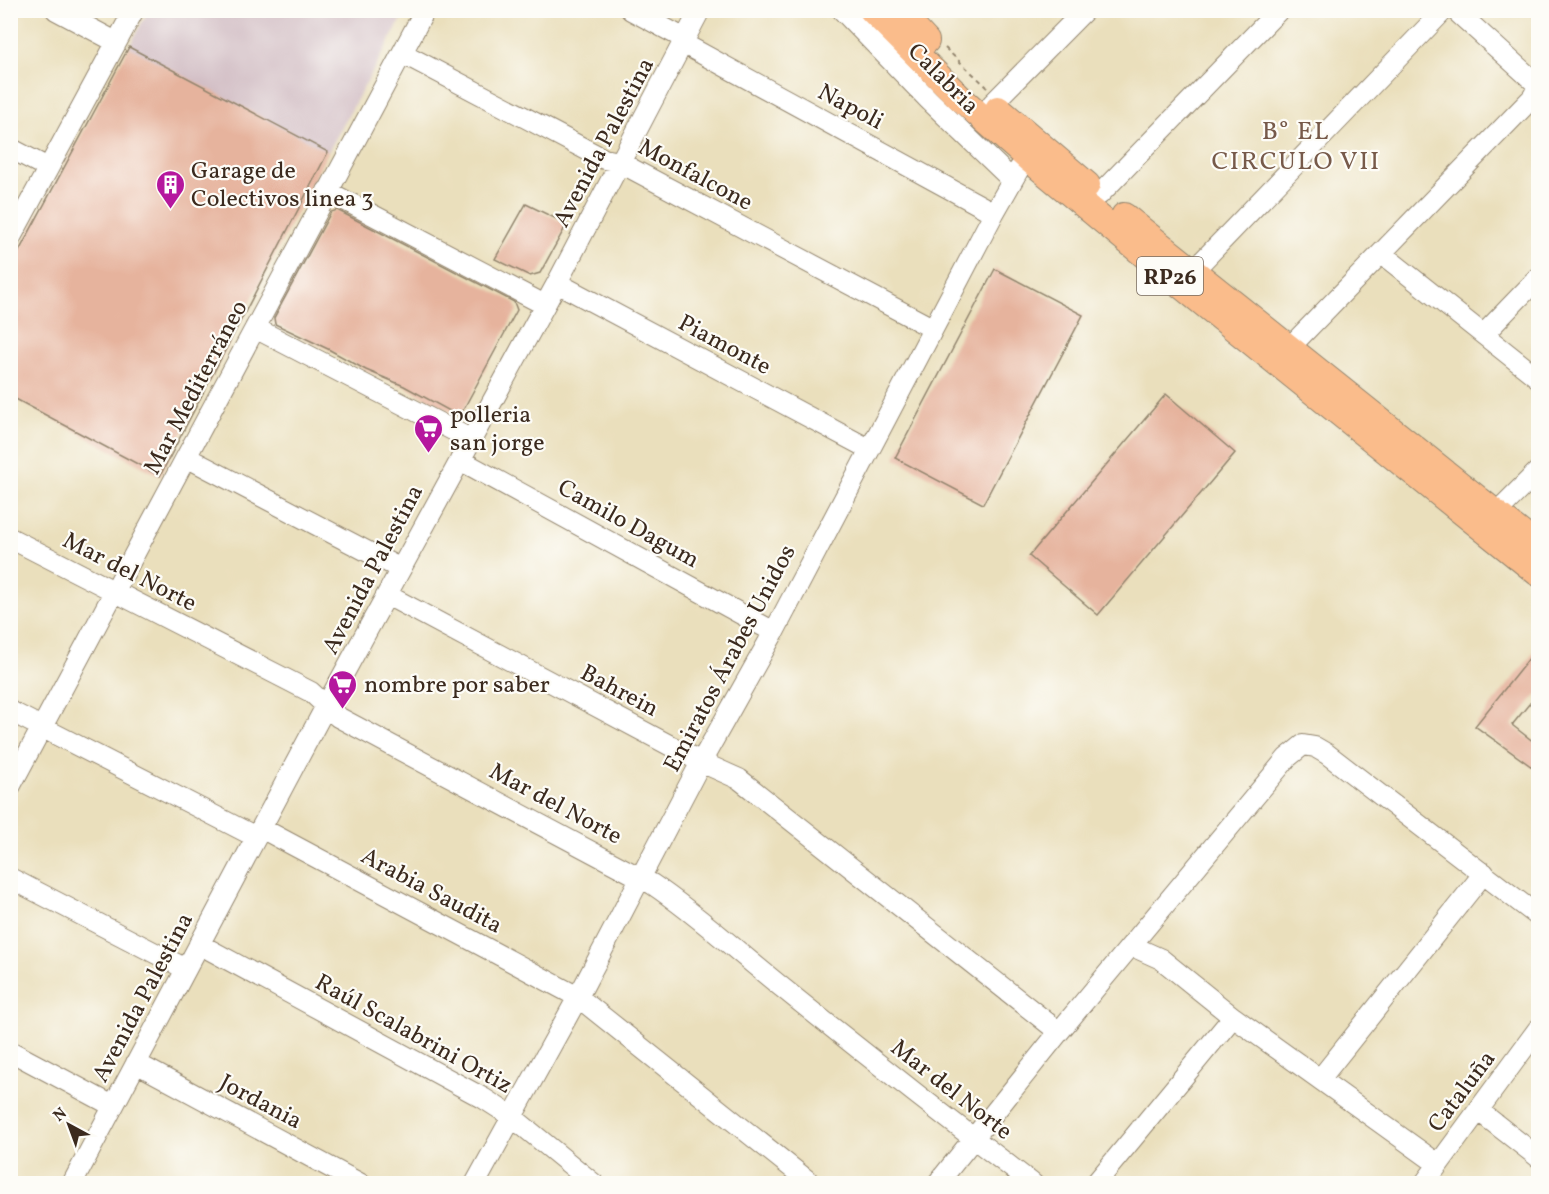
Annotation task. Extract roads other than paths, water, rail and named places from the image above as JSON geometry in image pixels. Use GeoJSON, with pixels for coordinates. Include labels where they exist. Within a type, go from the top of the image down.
{"type":"FeatureCollection","features":[{"type":"Feature","properties":{"kind":"main road","name":"RP26"},"geometry":{"type":"LineString","coordinates":[[872,10],[959,98],[1177,282],[1489,520],[1539,547]]}},
{"type":"Feature","properties":{"kind":"main road","name":"RP26"},"geometry":{"type":"LineString","coordinates":[[897,10],[993,104],[1099,195],[1289,348],[1489,520],[1539,573]]}},
{"type":"Feature","properties":{"kind":"street"},"geometry":{"type":"LineString","coordinates":[[56,10],[116,42]]}},
{"type":"Feature","properties":{"kind":"street"},"geometry":{"type":"LineString","coordinates":[[10,239],[134,10]]}},
{"type":"Feature","properties":{"kind":"street","name":"Mar Mediterráneo"},"geometry":{"type":"LineString","coordinates":[[10,787],[188,458],[327,191],[425,10]]}},
{"type":"Feature","properties":{"kind":"street","name":"Napoli"},"geometry":{"type":"LineString","coordinates":[[631,10],[994,213]]}},
{"type":"Feature","properties":{"kind":"street","name":"Avenida Palestina"},"geometry":{"type":"LineString","coordinates":[[79,1181],[113,1106],[326,706],[543,304],[556,284],[700,10]]}},
{"type":"Feature","properties":{"kind":"street","name":"Calabria"},"geometry":{"type":"LineString","coordinates":[[842,10],[929,100],[1012,180]]}},
{"type":"Feature","properties":{"kind":"street"},"geometry":{"type":"LineString","coordinates":[[993,104],[1086,10]]}},
{"type":"Feature","properties":{"kind":"street"},"geometry":{"type":"LineString","coordinates":[[1099,195],[1279,10]]}},
{"type":"Feature","properties":{"kind":"street"},"geometry":{"type":"LineString","coordinates":[[1193,271],[1444,10]]}},
{"type":"Feature","properties":{"kind":"street"},"geometry":{"type":"LineString","coordinates":[[1289,348],[1532,98],[1539,87],[1455,10]]}},
{"type":"Feature","properties":{"kind":"street","name":"Monfalcone"},"geometry":{"type":"LineString","coordinates":[[402,52],[604,159],[620,162],[932,328]]}},
{"type":"Feature","properties":{"kind":"street"},"geometry":{"type":"LineString","coordinates":[[10,148],[48,168]]}},
{"type":"Feature","properties":{"kind":"street","name":"Emiratos Árabes Unidos"},"geometry":{"type":"LineString","coordinates":[[475,1184],[774,632],[994,213],[1019,168],[1029,159]]}},
{"type":"Feature","properties":{"kind":"street"},"geometry":{"type":"LineString","coordinates":[[327,191],[543,304]]}},
{"type":"Feature","properties":{"kind":"street"},"geometry":{"type":"LineString","coordinates":[[1382,254],[1539,378]]}},
{"type":"Feature","properties":{"kind":"street"},"geometry":{"type":"LineString","coordinates":[[1484,334],[1539,278]]}},
{"type":"Feature","properties":{"kind":"street","name":"Piamonte"},"geometry":{"type":"LineString","coordinates":[[556,284],[869,449]]}},
{"type":"Feature","properties":{"kind":"street"},"geometry":{"type":"LineString","coordinates":[[255,328],[471,439]]}},
{"type":"Feature","properties":{"kind":"street"},"geometry":{"type":"LineString","coordinates":[[188,458],[401,569]]}},
{"type":"Feature","properties":{"kind":"street","name":"Camilo Dagum"},"geometry":{"type":"LineString","coordinates":[[460,460],[774,632]]}},
{"type":"Feature","properties":{"kind":"street"},"geometry":{"type":"LineString","coordinates":[[1489,520],[1539,471]]}},
{"type":"Feature","properties":{"kind":"street","name":"Mar del Norte"},"geometry":{"type":"LineString","coordinates":[[10,538],[311,692],[338,717],[641,877],[688,910],[783,989],[1033,1184]]}},
{"type":"Feature","properties":{"kind":"street","name":"Bahrein"},"geometry":{"type":"LineString","coordinates":[[387,595],[702,762],[740,779],[1059,1032]]}},
{"type":"Feature","properties":{"kind":"street","name":"Arabia Saudita"},"geometry":{"type":"LineString","coordinates":[[10,711],[259,833],[578,997],[812,1184]]}},
{"type":"Feature","properties":{"kind":"street"},"geometry":{"type":"LineString","coordinates":[[937,1184],[1059,1032],[1287,758],[1303,745],[1315,747],[1327,754],[1539,916]]}},
{"type":"Feature","properties":{"kind":"street"},"geometry":{"type":"LineString","coordinates":[[1320,1079],[1484,873]]}},
{"type":"Feature","properties":{"kind":"street"},"geometry":{"type":"LineString","coordinates":[[10,878],[186,969]]}},
{"type":"Feature","properties":{"kind":"street","name":"Raúl Scalabrini Ortiz"},"geometry":{"type":"LineString","coordinates":[[199,944],[483,1098],[511,1116],[594,1184]]}},
{"type":"Feature","properties":{"kind":"street"},"geometry":{"type":"LineString","coordinates":[[1132,946],[1161,959],[1233,1017],[1438,1164]]}},
{"type":"Feature","properties":{"kind":"street"},"geometry":{"type":"LineString","coordinates":[[1095,1184],[1233,1017]]}},
{"type":"Feature","properties":{"kind":"street","name":"Cataluña"},"geometry":{"type":"LineString","coordinates":[[1424,1184],[1539,1029]]}},
{"type":"Feature","properties":{"kind":"street"},"geometry":{"type":"LineString","coordinates":[[10,1051],[113,1106]]}},
{"type":"Feature","properties":{"kind":"street","name":"Jordania"},"geometry":{"type":"LineString","coordinates":[[136,1063],[361,1184]]}},
{"type":"Feature","properties":{"kind":"street"},"geometry":{"type":"LineString","coordinates":[[1479,1111],[1539,1157]]}},
{"type":"Feature","properties":{"kind":"place","name":"Garage de Colectivos linea 3"},"geometry":{"type":"Point","coordinates":[170,210]}},
{"type":"Feature","properties":{"kind":"place","name":"polleria san jorge"},"geometry":{"type":"Point","coordinates":[429,454]}},
{"type":"Feature","properties":{"kind":"place","name":"nombre por saber"},"geometry":{"type":"Point","coordinates":[343,710]}},
{"type":"Feature","properties":{"kind":"district","name":"B° EL CIRCULO VII"},"geometry":{"type":"Point","coordinates":[1296,145]}}]}
